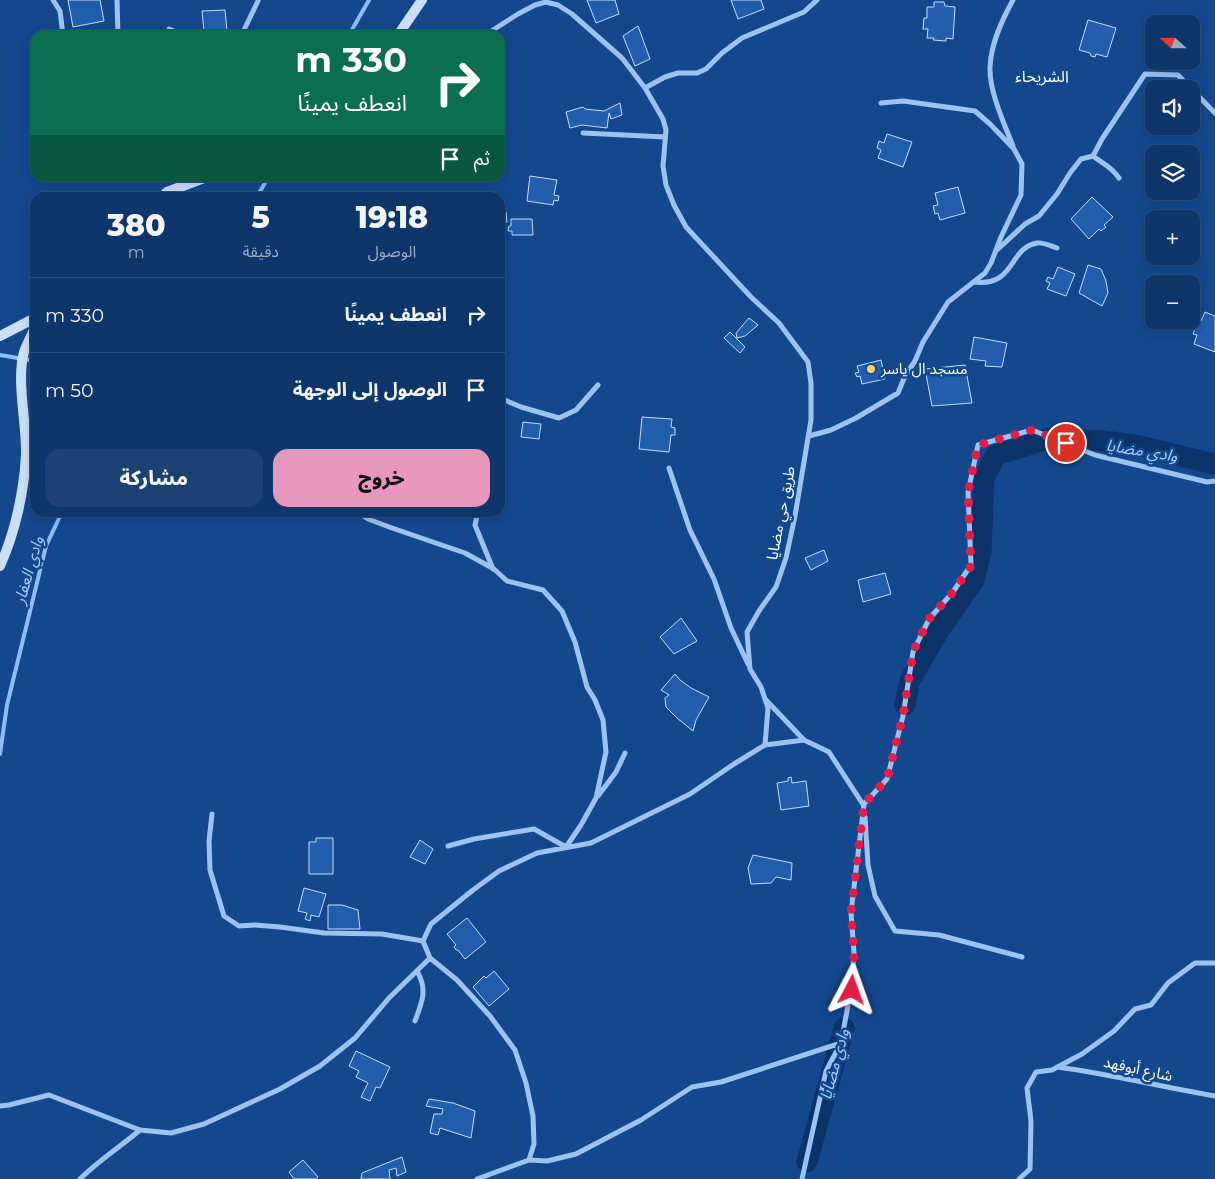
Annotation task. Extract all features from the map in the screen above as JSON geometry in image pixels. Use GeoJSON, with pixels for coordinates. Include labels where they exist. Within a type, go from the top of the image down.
{"type":"FeatureCollection","features":[{"type":"Feature","properties":{"kind":"main road"},"geometry":{"type":"LineString","coordinates":[[401,30],[422,0]]}},
{"type":"Feature","properties":{"kind":"main road"},"geometry":{"type":"LineString","coordinates":[[167,192],[193,182]]}},
{"type":"Feature","properties":{"kind":"main road"},"geometry":{"type":"LineString","coordinates":[[0,336],[30,321]]}},
{"type":"Feature","properties":{"kind":"main road"},"geometry":{"type":"LineString","coordinates":[[0,566],[7,551],[30,444],[22,379],[24,353],[30,339]]}},
{"type":"Feature","properties":{"kind":"street"},"geometry":{"type":"LineString","coordinates":[[54,0],[60,11],[63,30]]}},
{"type":"Feature","properties":{"kind":"street"},"geometry":{"type":"LineString","coordinates":[[117,0],[118,30]]}},
{"type":"Feature","properties":{"kind":"street"},"geometry":{"type":"LineString","coordinates":[[645,88],[665,77],[706,69],[742,38],[804,12],[817,0]]}},
{"type":"Feature","properties":{"kind":"street"},"geometry":{"type":"LineString","coordinates":[[808,436],[831,430],[898,393],[905,376],[915,361],[922,342],[948,302],[985,273],[991,263],[1004,230],[1021,196],[1022,164],[1014,148],[993,88],[990,67],[994,44],[1004,16],[1013,0]]}},
{"type":"Feature","properties":{"kind":"street"},"geometry":{"type":"LineString","coordinates":[[244,30],[258,1]]}},
{"type":"Feature","properties":{"kind":"street","name":"طريق حي مضايا"},"geometry":{"type":"LineString","coordinates":[[494,30],[535,6],[546,2],[558,5],[572,14],[604,40],[622,58],[645,88],[663,119],[666,130],[663,166],[666,185],[686,227],[751,297],[779,323],[808,362],[811,383],[811,420],[786,558],[776,586],[747,632],[750,669],[762,687],[768,708],[765,745]]}},
{"type":"Feature","properties":{"kind":"street"},"geometry":{"type":"LineString","coordinates":[[1093,156],[1145,74],[1178,74],[1215,113]]}},
{"type":"Feature","properties":{"kind":"street"},"geometry":{"type":"LineString","coordinates":[[881,103],[903,101],[975,110],[1014,148]]}},
{"type":"Feature","properties":{"kind":"street"},"geometry":{"type":"LineString","coordinates":[[583,133],[665,137]]}},
{"type":"Feature","properties":{"kind":"street"},"geometry":{"type":"LineString","coordinates":[[995,252],[1026,224],[1039,216],[1058,194],[1070,173],[1081,159],[1093,156],[1113,168],[1118,178]]}},
{"type":"Feature","properties":{"kind":"street"},"geometry":{"type":"LineString","coordinates":[[974,282],[985,284],[1000,278],[1008,272],[1024,249],[1038,243],[1057,248]]}},
{"type":"Feature","properties":{"kind":"street"},"geometry":{"type":"LineString","coordinates":[[505,400],[521,407],[560,418],[576,410],[598,385]]}},
{"type":"Feature","properties":{"kind":"street"},"geometry":{"type":"LineString","coordinates":[[802,1179],[826,1071],[841,1043],[852,990],[854,953],[851,912],[864,804],[887,779],[903,716],[913,652],[929,619],[953,592],[971,566],[968,492],[978,445],[1032,430],[1095,455],[1207,482],[1215,481]]}},
{"type":"Feature","properties":{"kind":"street"},"geometry":{"type":"LineString","coordinates":[[669,468],[690,530],[714,578],[731,628],[750,669]]}},
{"type":"Feature","properties":{"kind":"street"},"geometry":{"type":"LineString","coordinates":[[365,517],[465,553],[494,569],[508,581],[543,590],[562,611],[576,642],[587,687],[603,720],[606,752],[596,798]]}},
{"type":"Feature","properties":{"kind":"street"},"geometry":{"type":"LineString","coordinates":[[477,517],[475,525],[494,569]]}},
{"type":"Feature","properties":{"kind":"street"},"geometry":{"type":"LineString","coordinates":[[765,699],[804,740],[829,752],[864,804],[868,865],[875,896],[895,931],[939,935],[1022,958]]}},
{"type":"Feature","properties":{"kind":"street"},"geometry":{"type":"LineString","coordinates":[[529,1160],[534,1144],[533,1116],[526,1083],[514,1050],[490,1016],[457,980],[430,958],[423,941],[431,924],[499,871],[537,853],[591,843],[690,794],[765,745],[804,740]]}},
{"type":"Feature","properties":{"kind":"street"},"geometry":{"type":"LineString","coordinates":[[566,847],[596,798],[616,772],[626,753]]}},
{"type":"Feature","properties":{"kind":"street"},"geometry":{"type":"LineString","coordinates":[[212,814],[209,841],[210,870],[224,916],[239,926],[256,925],[324,933],[382,934],[423,941]]}},
{"type":"Feature","properties":{"kind":"street"},"geometry":{"type":"LineString","coordinates":[[448,846],[474,839],[534,829],[566,847]]}},
{"type":"Feature","properties":{"kind":"street"},"geometry":{"type":"LineString","coordinates":[[0,1106],[49,1095],[140,1130],[171,1133],[204,1124],[280,1089],[320,1066],[354,1038],[389,998],[430,958]]}},
{"type":"Feature","properties":{"kind":"street"},"geometry":{"type":"LineString","coordinates":[[1019,1179],[1030,1168],[1031,1121],[1027,1088],[1036,1072],[1056,1067],[1082,1054],[1114,1031],[1135,1009],[1151,1005],[1168,983],[1195,963],[1215,963]]}},
{"type":"Feature","properties":{"kind":"street"},"geometry":{"type":"LineString","coordinates":[[415,1021],[423,998],[423,981],[417,971]]}},
{"type":"Feature","properties":{"kind":"street"},"geometry":{"type":"LineString","coordinates":[[477,1179],[529,1160],[547,1161],[576,1154],[640,1120],[692,1087],[721,1082],[841,1043]]}},
{"type":"Feature","properties":{"kind":"street","name":"شارع أبوفهد"},"geometry":{"type":"LineString","coordinates":[[1056,1067],[1092,1072],[1215,1096]]}},
{"type":"Feature","properties":{"kind":"street"},"geometry":{"type":"LineString","coordinates":[[80,1179],[140,1130]]}},
{"type":"Feature","properties":{"kind":"building"},"geometry":{"type":"Polygon","coordinates":[[[68,0],[100,0],[104,21],[73,27],[68,0]]]}},
{"type":"Feature","properties":{"kind":"building"},"geometry":{"type":"Polygon","coordinates":[[[587,0],[615,0],[619,14],[596,23],[587,0]]]}},
{"type":"Feature","properties":{"kind":"building"},"geometry":{"type":"Polygon","coordinates":[[[731,0],[761,0],[764,9],[738,19],[731,0]]]}},
{"type":"Feature","properties":{"kind":"building"},"geometry":{"type":"Polygon","coordinates":[[[934,2],[944,2],[945,6],[955,7],[953,39],[946,38],[946,41],[927,38],[928,29],[923,29],[924,18],[927,18],[927,7],[934,7],[934,2]]]}},
{"type":"Feature","properties":{"kind":"building"},"geometry":{"type":"Polygon","coordinates":[[[225,10],[227,30],[204,30],[202,11],[225,10]]]}},
{"type":"Feature","properties":{"kind":"building"},"geometry":{"type":"Polygon","coordinates":[[[1088,20],[1116,28],[1107,57],[1096,54],[1095,57],[1091,56],[1090,53],[1079,50],[1088,20]]]}},
{"type":"Feature","properties":{"kind":"building"},"geometry":{"type":"Polygon","coordinates":[[[638,26],[650,59],[635,66],[623,36],[638,26]]]}},
{"type":"Feature","properties":{"kind":"building"},"geometry":{"type":"Polygon","coordinates":[[[620,103],[622,115],[611,119],[609,113],[607,128],[582,125],[570,128],[566,112],[583,107],[585,109],[604,111],[620,103]]]}},
{"type":"Feature","properties":{"kind":"building"},"geometry":{"type":"Polygon","coordinates":[[[887,134],[912,142],[903,167],[878,158],[881,150],[877,148],[879,141],[884,143],[887,134]]]}},
{"type":"Feature","properties":{"kind":"building"},"geometry":{"type":"Polygon","coordinates":[[[530,176],[557,180],[554,195],[559,196],[558,201],[554,200],[553,205],[527,201],[530,176]]]}},
{"type":"Feature","properties":{"kind":"building"},"geometry":{"type":"Polygon","coordinates":[[[958,187],[965,213],[940,220],[938,213],[935,214],[933,206],[938,205],[935,193],[958,187]]]}},
{"type":"Feature","properties":{"kind":"building"},"geometry":{"type":"Polygon","coordinates":[[[1092,197],[1113,217],[1104,225],[1106,227],[1101,231],[1099,229],[1089,239],[1071,219],[1092,197]]]}},
{"type":"Feature","properties":{"kind":"building"},"geometry":{"type":"Polygon","coordinates":[[[511,219],[532,219],[533,235],[512,235],[512,231],[508,231],[509,226],[511,226],[511,219]]]}},
{"type":"Feature","properties":{"kind":"building"},"geometry":{"type":"Polygon","coordinates":[[[1088,265],[1101,269],[1106,281],[1108,293],[1102,306],[1079,293],[1088,265]]]}},
{"type":"Feature","properties":{"kind":"building"},"geometry":{"type":"Polygon","coordinates":[[[1058,267],[1075,274],[1066,296],[1047,289],[1050,283],[1046,281],[1048,277],[1053,279],[1058,267]]]}},
{"type":"Feature","properties":{"kind":"building"},"geometry":{"type":"Polygon","coordinates":[[[1205,312],[1215,316],[1215,352],[1194,344],[1197,335],[1193,334],[1194,330],[1200,330],[1205,312]]]}},
{"type":"Feature","properties":{"kind":"building"},"geometry":{"type":"Polygon","coordinates":[[[749,318],[758,325],[745,336],[737,338],[736,333],[749,318]]]}},
{"type":"Feature","properties":{"kind":"building"},"geometry":{"type":"Polygon","coordinates":[[[730,332],[745,347],[740,353],[724,338],[730,332]]]}},
{"type":"Feature","properties":{"kind":"building"},"geometry":{"type":"Polygon","coordinates":[[[974,337],[1007,343],[1002,367],[985,366],[986,361],[970,359],[974,337]]]}},
{"type":"Feature","properties":{"kind":"building","name":"مسجد ال ياسر"},"geometry":{"type":"Polygon","coordinates":[[[881,360],[885,379],[862,384],[860,376],[857,377],[855,373],[859,372],[857,366],[881,360]]]}},
{"type":"Feature","properties":{"kind":"building"},"geometry":{"type":"Polygon","coordinates":[[[965,365],[972,403],[932,406],[925,369],[965,365]]]}},
{"type":"Feature","properties":{"kind":"building"},"geometry":{"type":"Polygon","coordinates":[[[642,417],[672,419],[671,427],[675,428],[675,435],[671,435],[669,452],[639,449],[642,417]]]}},
{"type":"Feature","properties":{"kind":"building"},"geometry":{"type":"Polygon","coordinates":[[[523,422],[541,424],[539,439],[521,437],[523,422]]]}},
{"type":"Feature","properties":{"kind":"building"},"geometry":{"type":"Polygon","coordinates":[[[824,550],[828,561],[811,570],[805,558],[824,550]]]}},
{"type":"Feature","properties":{"kind":"building"},"geometry":{"type":"Polygon","coordinates":[[[885,573],[891,594],[863,602],[858,580],[885,573]]]}},
{"type":"Feature","properties":{"kind":"building"},"geometry":{"type":"Polygon","coordinates":[[[681,618],[697,641],[674,654],[660,637],[681,618]]]}},
{"type":"Feature","properties":{"kind":"building"},"geometry":{"type":"Polygon","coordinates":[[[675,674],[691,688],[709,697],[696,720],[693,731],[666,707],[665,698],[669,695],[661,690],[675,674]]]}},
{"type":"Feature","properties":{"kind":"building"},"geometry":{"type":"Polygon","coordinates":[[[791,777],[792,783],[806,781],[809,806],[781,810],[777,783],[788,781],[788,778],[791,777]]]}},
{"type":"Feature","properties":{"kind":"building"},"geometry":{"type":"Polygon","coordinates":[[[316,838],[333,838],[333,874],[309,874],[309,842],[316,842],[316,838]]]}},
{"type":"Feature","properties":{"kind":"building"},"geometry":{"type":"Polygon","coordinates":[[[420,840],[433,849],[425,864],[410,857],[420,840]]]}},
{"type":"Feature","properties":{"kind":"building"},"geometry":{"type":"Polygon","coordinates":[[[753,855],[792,863],[791,880],[776,877],[771,883],[751,884],[748,868],[753,855]]]}},
{"type":"Feature","properties":{"kind":"building"},"geometry":{"type":"Polygon","coordinates":[[[304,888],[326,894],[319,917],[311,915],[310,921],[305,919],[307,913],[298,911],[304,888]]]}},
{"type":"Feature","properties":{"kind":"building"},"geometry":{"type":"Polygon","coordinates":[[[328,905],[342,905],[358,910],[360,929],[328,929],[328,905]]]}},
{"type":"Feature","properties":{"kind":"building"},"geometry":{"type":"Polygon","coordinates":[[[467,918],[486,942],[465,959],[456,950],[454,947],[456,945],[447,934],[467,918]]]}},
{"type":"Feature","properties":{"kind":"building"},"geometry":{"type":"Polygon","coordinates":[[[494,971],[509,989],[489,1006],[473,987],[484,976],[486,978],[494,971]]]}},
{"type":"Feature","properties":{"kind":"building"},"geometry":{"type":"Polygon","coordinates":[[[356,1051],[390,1067],[380,1088],[376,1087],[370,1101],[361,1097],[368,1083],[356,1077],[359,1071],[349,1066],[356,1051]]]}},
{"type":"Feature","properties":{"kind":"building"},"geometry":{"type":"Polygon","coordinates":[[[429,1099],[453,1103],[475,1111],[471,1138],[440,1128],[438,1135],[430,1133],[434,1114],[442,1114],[443,1109],[426,1106],[429,1099]]]}},
{"type":"Feature","properties":{"kind":"building"},"geometry":{"type":"Polygon","coordinates":[[[402,1157],[406,1172],[397,1176],[396,1168],[389,1170],[390,1179],[361,1179],[362,1173],[402,1157]]]}},
{"type":"Feature","properties":{"kind":"building"},"geometry":{"type":"Polygon","coordinates":[[[303,1160],[318,1177],[315,1179],[294,1179],[289,1172],[303,1160]]]}},
{"type":"Feature","properties":{"kind":"waterway"},"geometry":{"type":"LineString","coordinates":[[352,30],[369,0]]}},
{"type":"Feature","properties":{"kind":"waterway"},"geometry":{"type":"LineString","coordinates":[[260,192],[266,182]]}},
{"type":"Feature","properties":{"kind":"waterway"},"geometry":{"type":"LineString","coordinates":[[0,355],[30,360]]}},
{"type":"Feature","properties":{"kind":"waterway","name":"وادي مضايا"},"geometry":{"type":"LineString","coordinates":[[905,705],[910,680],[940,629],[974,580],[981,552],[984,478],[996,455],[1051,438],[1105,441],[1140,446],[1215,464]]}},
{"type":"Feature","properties":{"kind":"waterway","name":"وادي العفار"},"geometry":{"type":"LineString","coordinates":[[0,754],[7,705],[46,546],[60,517]]}},
{"type":"Feature","properties":{"kind":"waterway","name":"وادي مضايا"},"geometry":{"type":"LineString","coordinates":[[807,1162],[844,1028]]}},
{"type":"Feature","properties":{"kind":"place","name":"مسجد ال ياسر"},"geometry":{"type":"Point","coordinates":[871,369]}},
{"type":"Feature","properties":{"kind":"district","name":"الشريحاء"},"geometry":{"type":"Point","coordinates":[1042,76]}},
{"type":"Feature","properties":{"kind":"route"},"geometry":{"type":"LineString","coordinates":[[852,990],[854,953],[851,912],[864,804],[887,779],[903,716],[913,652],[929,619],[953,592],[971,566],[968,492],[978,445],[1032,430],[1066,443]]}}]}
